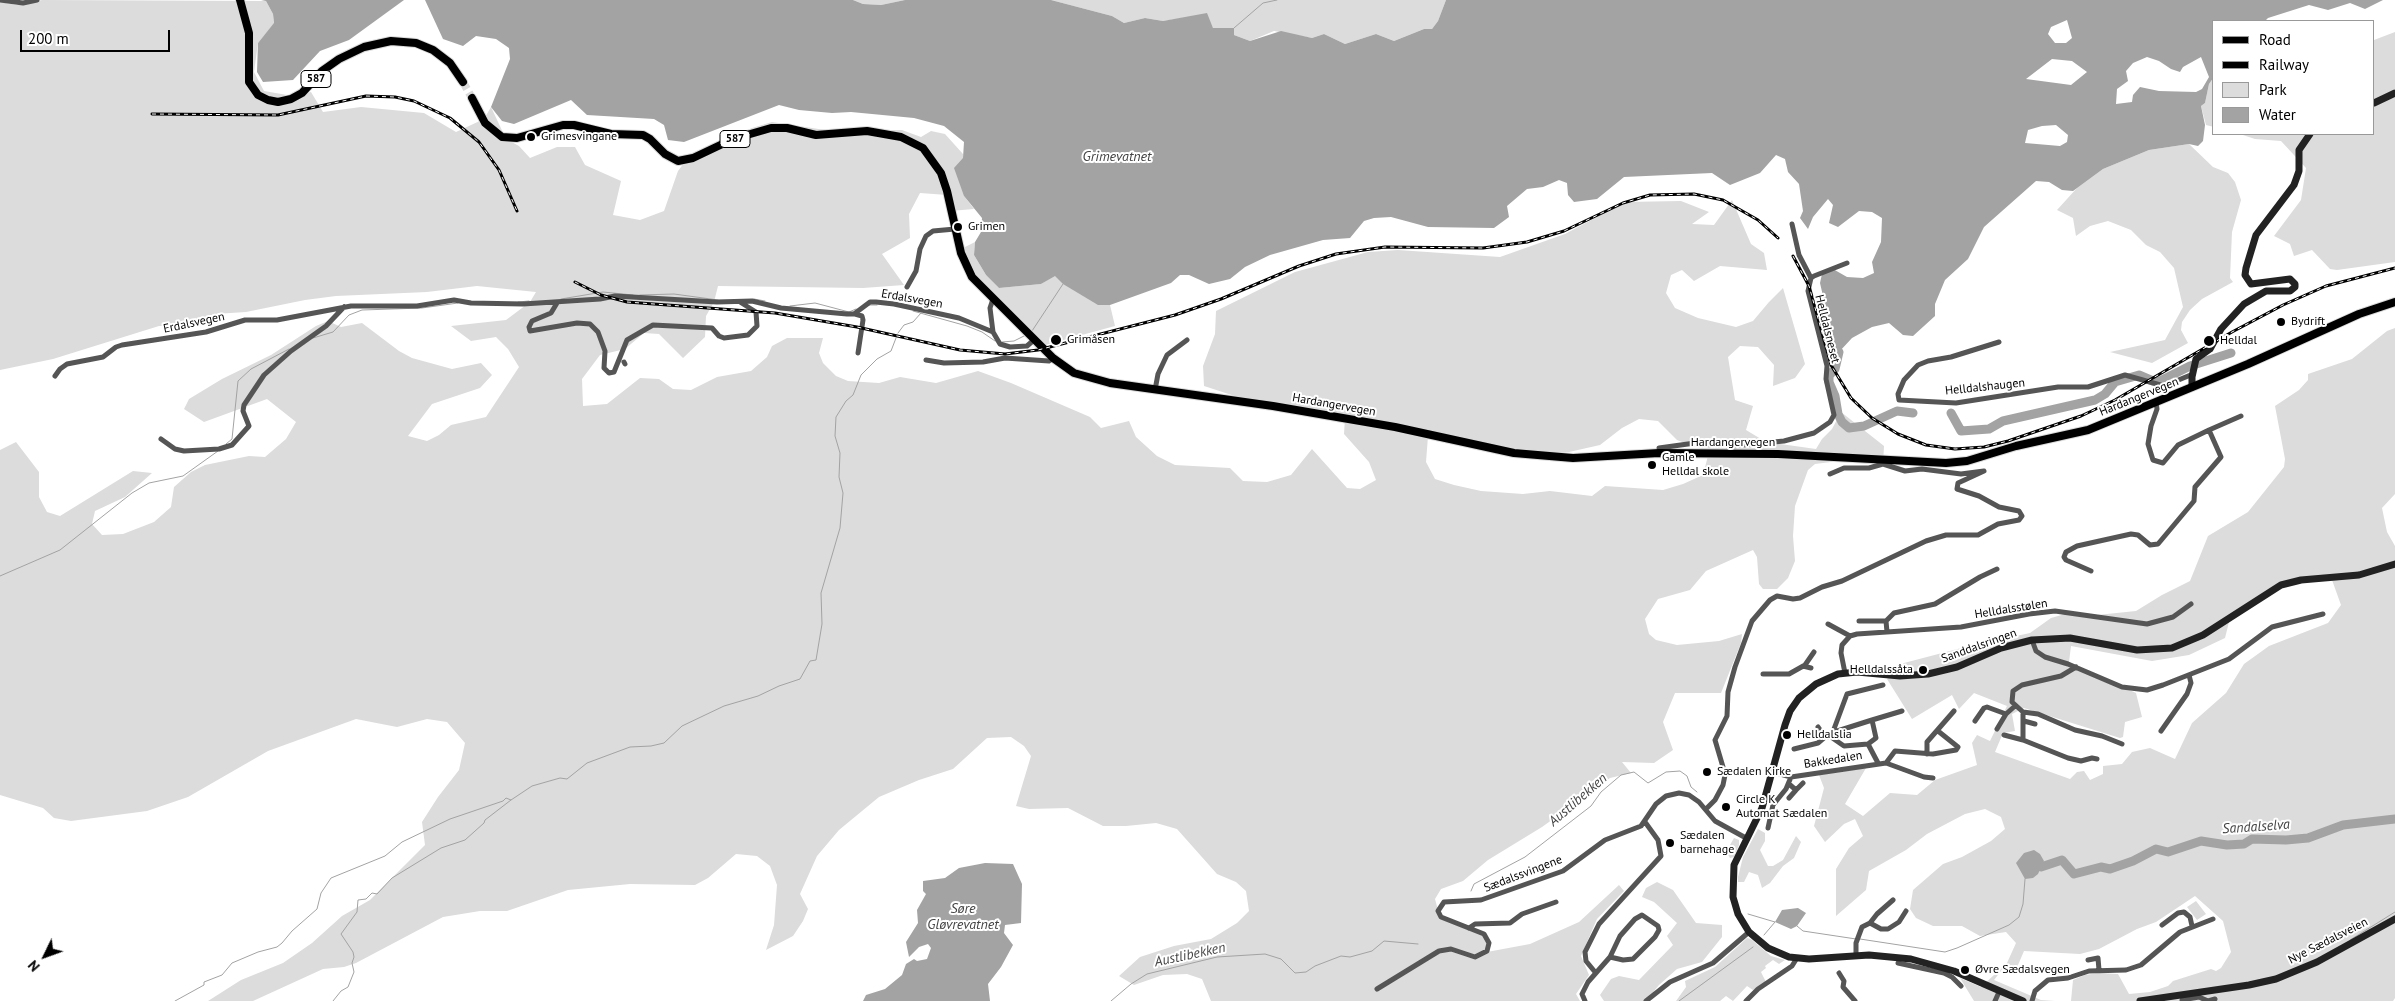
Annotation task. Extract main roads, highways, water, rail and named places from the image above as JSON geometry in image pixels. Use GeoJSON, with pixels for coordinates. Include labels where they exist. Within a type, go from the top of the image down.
{"type":"FeatureCollection","features":[{"type":"Feature","properties":{"kind":"main road","name":"587"},"geometry":{"type":"LineString","coordinates":[[240,0],[249,33],[249,82],[258,95],[268,100],[278,102],[291,99],[302,93],[322,71],[339,59],[364,47],[392,41],[408,41],[433,50],[454,67],[463,82]]}},
{"type":"Feature","properties":{"kind":"main road"},"geometry":{"type":"LineString","coordinates":[[2375,103],[2395,93]]}},
{"type":"Feature","properties":{"kind":"main road","name":"Hardangervegen"},"geometry":{"type":"LineString","coordinates":[[472,98],[485,123],[502,137],[517,138],[563,125],[574,125],[611,134],[643,135],[650,139],[665,154],[678,161],[693,158],[733,139],[771,128],[787,128],[826,135],[867,131],[892,134],[909,140],[923,148],[937,165],[947,191],[961,253],[968,270],[977,284],[1031,334],[1061,366],[1085,377],[1155,390],[1273,406],[1342,418],[1514,453],[1573,458],[1695,454],[1841,456],[1946,463],[1967,461],[2016,446],[2069,435],[2200,384],[2359,314],[2395,302]]}},
{"type":"Feature","properties":{"kind":"main road"},"geometry":{"type":"LineString","coordinates":[[2192,387],[2194,369],[2202,354],[2210,349],[2221,329],[2248,300],[2266,291],[2290,291],[2295,287],[2296,284],[2290,280],[2251,284],[2245,275],[2256,235],[2294,185],[2299,172],[2299,150],[2309,135]]}},
{"type":"Feature","properties":{"kind":"main road"},"geometry":{"type":"LineString","coordinates":[[2194,369],[2200,384]]}},
{"type":"Feature","properties":{"kind":"main road","name":"Sanddalsringen"},"geometry":{"type":"LineString","coordinates":[[2023,1001],[1954,971],[1899,957],[1797,958],[1776,953],[1749,932],[1738,914],[1732,888],[1734,865],[1762,808],[1785,725],[1795,704],[1816,684],[1845,673],[1908,676],[1937,672],[1957,667],[2010,645],[2032,640],[2070,638],[2137,650],[2172,648],[2203,635],[2281,585],[2301,580],[2359,575],[2395,564]]}},
{"type":"Feature","properties":{"kind":"main road","name":"Nye Sædalsveien"},"geometry":{"type":"LineString","coordinates":[[2140,1001],[2182,999],[2288,975],[2317,962],[2395,919]]}},
{"type":"Feature","properties":{"kind":"water"},"geometry":{"type":"Polygon","coordinates":[[[261,0],[404,0],[349,40],[320,51],[293,80],[263,82],[257,72],[258,43],[274,23],[273,14],[266,1],[261,0]]]}},
{"type":"Feature","properties":{"kind":"water","name":"Grimevatnet"},"geometry":{"type":"Polygon","coordinates":[[[425,0],[853,0],[863,4],[881,5],[905,0],[1051,0],[1112,16],[1124,23],[1145,18],[1163,21],[1207,13],[1213,28],[1234,28],[1234,35],[1250,41],[1281,31],[1312,38],[1324,34],[1345,44],[1376,34],[1394,41],[1424,29],[1432,29],[1438,21],[1446,0],[2383,0],[2365,9],[2350,3],[2328,10],[2309,5],[2266,20],[2212,20],[2212,80],[2209,84],[2205,103],[2201,106],[2205,125],[2203,141],[2198,146],[2189,144],[2149,150],[2103,169],[2073,191],[2062,190],[2049,182],[2036,181],[1984,227],[1968,259],[1945,280],[1935,304],[1935,316],[1913,336],[1903,335],[1889,323],[1872,327],[1852,338],[1839,352],[1835,348],[1820,283],[1822,274],[1833,269],[1847,277],[1863,278],[1874,273],[1872,262],[1881,242],[1882,218],[1872,212],[1859,211],[1838,227],[1829,223],[1833,205],[1828,199],[1813,217],[1808,229],[1800,218],[1803,211],[1799,184],[1788,172],[1785,159],[1776,155],[1760,173],[1730,185],[1712,173],[1624,177],[1597,199],[1574,202],[1568,195],[1567,183],[1559,180],[1543,187],[1527,189],[1507,206],[1509,217],[1494,228],[1428,227],[1391,217],[1374,218],[1364,221],[1350,238],[1323,240],[1270,255],[1245,267],[1230,279],[1209,284],[1189,275],[1180,275],[1171,283],[1110,305],[1098,305],[1063,284],[1055,276],[1041,284],[999,288],[986,275],[974,255],[975,242],[981,232],[982,218],[964,196],[954,168],[963,158],[964,142],[944,126],[914,118],[851,112],[832,113],[799,110],[779,105],[684,142],[668,140],[664,125],[654,119],[587,115],[571,100],[514,124],[502,121],[491,107],[510,59],[509,48],[496,39],[476,36],[463,46],[443,39],[425,0]],[[2067,20],[2051,27],[2048,34],[2055,43],[2066,43],[2072,38],[2067,20]],[[2147,57],[2133,63],[2126,71],[2128,81],[2117,89],[2116,104],[2132,102],[2133,95],[2140,87],[2159,91],[2196,92],[2202,89],[2209,77],[2201,57],[2183,67],[2180,72],[2147,57]],[[2052,59],[2026,79],[2071,85],[2087,72],[2072,61],[2052,59]],[[2056,125],[2028,130],[2025,143],[2060,146],[2067,142],[2068,135],[2056,125]]]}},
{"type":"Feature","properties":{"kind":"water"},"geometry":{"type":"Polygon","coordinates":[[[2034,850],[2040,854],[2044,861],[2038,874],[2033,878],[2025,879],[2016,863],[2024,853],[2034,850]]]}},
{"type":"Feature","properties":{"kind":"water","name":"Søre Gløvrevatnet"},"geometry":{"type":"Polygon","coordinates":[[[985,863],[1013,864],[1022,884],[1021,923],[1005,925],[1004,933],[1013,945],[1001,967],[988,984],[990,1001],[863,1001],[866,995],[885,989],[902,975],[906,964],[914,959],[917,961],[927,959],[931,948],[928,944],[919,947],[909,957],[906,942],[918,923],[917,910],[926,894],[923,891],[923,881],[945,878],[959,868],[985,863]]]}},
{"type":"Feature","properties":{"kind":"water"},"geometry":{"type":"Polygon","coordinates":[[[1798,908],[1806,913],[1797,926],[1791,929],[1775,922],[1782,910],[1798,908]]]}},
{"type":"Feature","properties":{"kind":"waterway"},"geometry":{"type":"LineString","coordinates":[[1234,28],[1263,3],[1277,0]]}},
{"type":"Feature","properties":{"kind":"waterway"},"geometry":{"type":"LineString","coordinates":[[1032,331],[1063,284]]}},
{"type":"Feature","properties":{"kind":"waterway"},"geometry":{"type":"LineString","coordinates":[[561,299],[603,292],[633,295]]}},
{"type":"Feature","properties":{"kind":"waterway"},"geometry":{"type":"LineString","coordinates":[[640,295],[674,294],[718,300]]}},
{"type":"Feature","properties":{"kind":"waterway"},"geometry":{"type":"LineString","coordinates":[[754,299],[765,301]]}},
{"type":"Feature","properties":{"kind":"waterway"},"geometry":{"type":"LineString","coordinates":[[518,302],[529,301]]}},
{"type":"Feature","properties":{"kind":"waterway"},"geometry":{"type":"LineString","coordinates":[[313,338],[333,332],[349,315],[362,310],[422,308],[458,303]]}},
{"type":"Feature","properties":{"kind":"waterway"},"geometry":{"type":"LineString","coordinates":[[790,306],[815,303],[849,312],[856,309]]}},
{"type":"Feature","properties":{"kind":"waterway"},"geometry":{"type":"LineString","coordinates":[[869,305],[877,305]]}},
{"type":"Feature","properties":{"kind":"waterway"},"geometry":{"type":"LineString","coordinates":[[913,311],[967,326],[982,332],[995,341]]}},
{"type":"Feature","properties":{"kind":"waterway"},"geometry":{"type":"LineString","coordinates":[[898,333],[904,325],[913,322],[921,313]]}},
{"type":"Feature","properties":{"kind":"waterway"},"geometry":{"type":"LineString","coordinates":[[1002,342],[1014,341],[1026,335]]}},
{"type":"Feature","properties":{"kind":"waterway"},"geometry":{"type":"LineString","coordinates":[[175,1001],[204,985],[204,982],[222,975],[232,963],[258,952],[277,947],[317,909],[321,893],[331,878],[385,856],[402,842],[450,819],[503,801],[506,798],[511,800],[532,786],[560,778],[567,779],[587,763],[630,747],[664,743],[682,726],[724,706],[758,696],[800,679],[810,661],[816,660],[822,624],[821,593],[840,528],[843,493],[839,477],[840,453],[835,436],[836,417],[846,401],[853,395],[861,375],[877,359],[891,351],[896,338]]}},
{"type":"Feature","properties":{"kind":"waterway"},"geometry":{"type":"LineString","coordinates":[[226,444],[232,439],[238,381],[251,369],[289,349]]}},
{"type":"Feature","properties":{"kind":"waterway"},"geometry":{"type":"LineString","coordinates":[[1835,369],[1839,352]]}},
{"type":"Feature","properties":{"kind":"waterway"},"geometry":{"type":"LineString","coordinates":[[1951,413],[1961,431],[1989,429],[2003,421],[2095,400],[2105,394],[2115,382],[2139,375],[2153,381],[2160,381],[2190,366],[2231,353]]}},
{"type":"Feature","properties":{"kind":"waterway"},"geometry":{"type":"LineString","coordinates":[[1832,372],[1829,376],[1829,382],[1835,396],[1838,414],[1842,422],[1849,428],[1864,426],[1897,411],[1913,413]]}},
{"type":"Feature","properties":{"kind":"waterway"},"geometry":{"type":"LineString","coordinates":[[0,576],[60,550],[132,493],[149,483],[183,476],[218,451]]}},
{"type":"Feature","properties":{"kind":"waterway","name":"Austlibekken"},"geometry":{"type":"LineString","coordinates":[[1471,891],[1474,884],[1525,857],[1591,806],[1601,792],[1621,775],[1634,772],[1648,783],[1666,772],[1680,771],[1687,776],[1691,787],[1697,792]]}},
{"type":"Feature","properties":{"kind":"waterway"},"geometry":{"type":"LineString","coordinates":[[333,1001],[341,991],[348,987],[354,972],[352,963],[353,952],[341,934],[357,912],[358,900],[366,899],[372,893],[377,894],[392,878],[441,848],[465,840],[485,820],[511,800]]}},
{"type":"Feature","properties":{"kind":"waterway","name":"Sandalselva"},"geometry":{"type":"LineString","coordinates":[[2041,867],[2062,860],[2074,874],[2101,867],[2110,869],[2133,861],[2156,849],[2168,852],[2201,841],[2227,845],[2244,844],[2252,839],[2286,840],[2308,838],[2343,825],[2395,819]]}},
{"type":"Feature","properties":{"kind":"waterway"},"geometry":{"type":"LineString","coordinates":[[1860,939],[1945,952],[1957,948],[2009,925],[2019,917],[2023,904],[2025,879]]}},
{"type":"Feature","properties":{"kind":"waterway"},"geometry":{"type":"LineString","coordinates":[[2350,940],[2395,912]]}},
{"type":"Feature","properties":{"kind":"waterway","name":"Austlibekken"},"geometry":{"type":"LineString","coordinates":[[1748,914],[1775,922],[1764,935]]}},
{"type":"Feature","properties":{"kind":"waterway"},"geometry":{"type":"LineString","coordinates":[[1797,926],[1803,931],[1856,939]]}},
{"type":"Feature","properties":{"kind":"waterway","name":"Austlibekken"},"geometry":{"type":"LineString","coordinates":[[1111,1001],[1131,984],[1147,974],[1217,957],[1265,954],[1281,959],[1295,973],[1306,972],[1315,966],[1341,956],[1350,957],[1372,951],[1384,941],[1418,944]]}},
{"type":"Feature","properties":{"kind":"waterway"},"geometry":{"type":"LineString","coordinates":[[1679,1001],[1753,947]]}},
{"type":"Feature","properties":{"kind":"tunnel"},"geometry":{"type":"LineString","coordinates":[[463,82],[472,98]]}},
{"type":"Feature","properties":{"kind":"railway"},"geometry":{"type":"LineString","coordinates":[[152,114],[278,115],[366,96],[395,97],[414,101],[450,118],[479,142],[499,170],[517,211]]}},
{"type":"Feature","properties":{"kind":"railway"},"geometry":{"type":"LineString","coordinates":[[575,282],[601,295],[627,302],[775,313],[857,327],[960,350],[1005,354],[1038,350],[1175,315],[1221,299],[1299,266],[1336,254],[1385,247],[1483,248],[1527,242],[1564,231],[1623,203],[1650,195],[1694,194],[1723,200],[1758,220],[1778,238]]}},
{"type":"Feature","properties":{"kind":"railway"},"geometry":{"type":"LineString","coordinates":[[1793,256],[1809,286],[1831,365],[1851,398],[1872,418],[1898,434],[1926,445],[1955,449],[1984,447],[2008,441],[2081,416],[2115,400],[2232,332],[2283,305],[2326,286],[2395,268]]}},
{"type":"Feature","properties":{"kind":"place","name":"Grimesvingane"},"geometry":{"type":"Point","coordinates":[531,137]}},
{"type":"Feature","properties":{"kind":"place","name":"Grimen"},"geometry":{"type":"Point","coordinates":[958,227]}},
{"type":"Feature","properties":{"kind":"place","name":"Bydrift"},"geometry":{"type":"Point","coordinates":[2281,322]}},
{"type":"Feature","properties":{"kind":"place","name":"Grimåsen"},"geometry":{"type":"Point","coordinates":[1056,340]}},
{"type":"Feature","properties":{"kind":"place","name":"Helldal"},"geometry":{"type":"Point","coordinates":[2209,341]}},
{"type":"Feature","properties":{"kind":"place","name":"Gamle Helldal skole"},"geometry":{"type":"Point","coordinates":[1652,465]}},
{"type":"Feature","properties":{"kind":"place","name":"Helldalssåta"},"geometry":{"type":"Point","coordinates":[1923,670]}},
{"type":"Feature","properties":{"kind":"place","name":"Helldalslia"},"geometry":{"type":"Point","coordinates":[1787,735]}},
{"type":"Feature","properties":{"kind":"place","name":"Sædalen Kirke"},"geometry":{"type":"Point","coordinates":[1707,772]}},
{"type":"Feature","properties":{"kind":"place","name":"Circle K Automat Sædalen"},"geometry":{"type":"Point","coordinates":[1726,807]}},
{"type":"Feature","properties":{"kind":"place","name":"Sædalen barnehage"},"geometry":{"type":"Point","coordinates":[1670,843]}},
{"type":"Feature","properties":{"kind":"place","name":"Øvre Sædalsvegen"},"geometry":{"type":"Point","coordinates":[1965,970]}}]}
